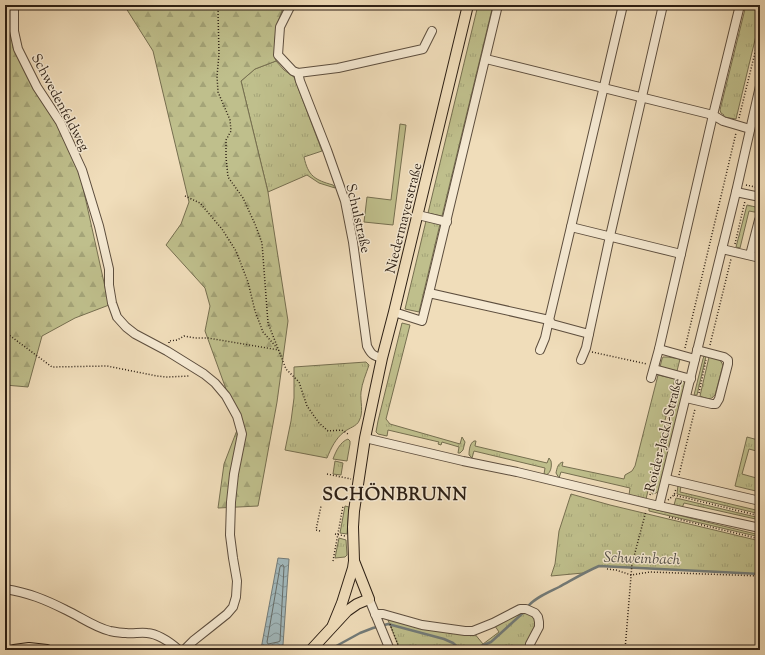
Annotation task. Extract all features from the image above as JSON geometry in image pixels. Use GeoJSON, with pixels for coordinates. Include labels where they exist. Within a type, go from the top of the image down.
{"type":"FeatureCollection","features":[{"type":"Feature","properties":{"kind":"main road","name":"Niedermayerstraße"},"geometry":{"type":"LineString","coordinates":[[365,438],[382,358],[418,216],[467,8]]}},
{"type":"Feature","properties":{"kind":"main road"},"geometry":{"type":"LineString","coordinates":[[333,625],[353,568],[354,516],[365,438]]}},
{"type":"Feature","properties":{"kind":"main road"},"geometry":{"type":"LineString","coordinates":[[311,650],[347,611],[357,604],[369,599],[354,562]]}},
{"type":"Feature","properties":{"kind":"main road"},"geometry":{"type":"LineString","coordinates":[[14,650],[29,648],[47,650]]}},
{"type":"Feature","properties":{"kind":"street","name":"Schwedenfeldweg"},"geometry":{"type":"LineString","coordinates":[[14,5],[14,31],[18,49],[37,87],[60,122],[82,170],[99,226],[109,269],[113,310],[126,328],[204,374],[215,384],[226,396],[237,416],[242,434],[234,474],[230,519],[230,535],[238,582],[236,597],[233,607],[184,650]]}},
{"type":"Feature","properties":{"kind":"street"},"geometry":{"type":"LineString","coordinates":[[291,5],[280,27],[278,54],[299,77],[423,49],[432,31]]}},
{"type":"Feature","properties":{"kind":"street"},"geometry":{"type":"LineString","coordinates":[[394,312],[422,321],[498,5]]}},
{"type":"Feature","properties":{"kind":"street"},"geometry":{"type":"LineString","coordinates":[[540,350],[545,338],[623,5]]}},
{"type":"Feature","properties":{"kind":"street"},"geometry":{"type":"LineString","coordinates":[[581,360],[589,334],[641,97],[663,5]]}},
{"type":"Feature","properties":{"kind":"street"},"geometry":{"type":"LineString","coordinates":[[651,378],[740,5]]}},
{"type":"Feature","properties":{"kind":"street"},"geometry":{"type":"LineString","coordinates":[[486,58],[713,115],[722,121],[750,128]]}},
{"type":"Feature","properties":{"kind":"street","name":"Schulstraße"},"geometry":{"type":"LineString","coordinates":[[299,77],[345,201],[354,242],[367,346],[371,353],[382,358]]}},
{"type":"Feature","properties":{"kind":"street","name":"Roider-Jackl-Straße"},"geometry":{"type":"LineString","coordinates":[[365,438],[517,472],[647,507],[659,506],[736,192],[760,86]]}},
{"type":"Feature","properties":{"kind":"street"},"geometry":{"type":"LineString","coordinates":[[736,192],[760,198]]}},
{"type":"Feature","properties":{"kind":"street"},"geometry":{"type":"LineString","coordinates":[[418,216],[446,222]]}},
{"type":"Feature","properties":{"kind":"street"},"geometry":{"type":"LineString","coordinates":[[750,255],[759,220]]}},
{"type":"Feature","properties":{"kind":"street"},"geometry":{"type":"LineString","coordinates":[[571,227],[681,254]]}},
{"type":"Feature","properties":{"kind":"street"},"geometry":{"type":"LineString","coordinates":[[722,249],[760,258]]}},
{"type":"Feature","properties":{"kind":"street"},"geometry":{"type":"LineString","coordinates":[[429,293],[549,320],[552,324],[589,334]]}},
{"type":"Feature","properties":{"kind":"street"},"geometry":{"type":"LineString","coordinates":[[659,349],[695,359]]}},
{"type":"Feature","properties":{"kind":"street"},"geometry":{"type":"LineString","coordinates":[[686,398],[716,404],[719,399],[728,364],[728,360],[724,357],[698,350]]}},
{"type":"Feature","properties":{"kind":"street"},"geometry":{"type":"LineString","coordinates":[[654,368],[679,376],[691,378]]}},
{"type":"Feature","properties":{"kind":"street"},"geometry":{"type":"LineString","coordinates":[[666,479],[760,501]]}},
{"type":"Feature","properties":{"kind":"street"},"geometry":{"type":"LineString","coordinates":[[659,506],[760,528]]}},
{"type":"Feature","properties":{"kind":"street"},"geometry":{"type":"LineString","coordinates":[[5,589],[23,592],[42,598],[96,626],[110,631],[125,633],[148,632],[172,644],[179,650]]}},
{"type":"Feature","properties":{"kind":"street"},"geometry":{"type":"LineString","coordinates":[[369,599],[390,650]]}},
{"type":"Feature","properties":{"kind":"street"},"geometry":{"type":"LineString","coordinates":[[377,618],[383,614],[422,625],[473,631],[493,623],[520,609],[530,610],[538,617],[539,627],[530,644],[529,650]]}},
{"type":"Feature","properties":{"kind":"path"},"geometry":{"type":"LineString","coordinates":[[219,5],[219,54],[217,76],[218,92],[230,120],[231,131],[226,140],[228,177],[242,198],[255,224],[262,243],[268,323],[286,369],[299,382],[307,406],[318,423],[328,431],[342,430],[348,434]]}},
{"type":"Feature","properties":{"kind":"path"},"geometry":{"type":"LineString","coordinates":[[445,5],[467,8]]}},
{"type":"Feature","properties":{"kind":"path"},"geometry":{"type":"LineString","coordinates":[[684,356],[760,32]]}},
{"type":"Feature","properties":{"kind":"path"},"geometry":{"type":"LineString","coordinates":[[738,183],[760,188]]}},
{"type":"Feature","properties":{"kind":"path"},"geometry":{"type":"LineString","coordinates":[[185,196],[200,202],[222,229],[236,251],[248,282],[255,311],[263,332],[279,350]]}},
{"type":"Feature","properties":{"kind":"path"},"geometry":{"type":"LineString","coordinates":[[5,332],[52,367],[107,366],[167,378],[204,374]]}},
{"type":"Feature","properties":{"kind":"path"},"geometry":{"type":"LineString","coordinates":[[167,351],[169,341],[177,340],[184,336],[208,338],[279,350]]}},
{"type":"Feature","properties":{"kind":"path"},"geometry":{"type":"LineString","coordinates":[[585,350],[654,368]]}},
{"type":"Feature","properties":{"kind":"path"},"geometry":{"type":"LineString","coordinates":[[625,650],[632,564],[679,376]]}},
{"type":"Feature","properties":{"kind":"path"},"geometry":{"type":"LineString","coordinates":[[327,474],[352,479]]}},
{"type":"Feature","properties":{"kind":"path"},"geometry":{"type":"LineString","coordinates":[[674,495],[760,516]]}},
{"type":"Feature","properties":{"kind":"path"},"geometry":{"type":"LineString","coordinates":[[320,531],[316,530],[321,506]]}},
{"type":"Feature","properties":{"kind":"path"},"geometry":{"type":"LineString","coordinates":[[333,561],[343,506]]}},
{"type":"Feature","properties":{"kind":"path"},"geometry":{"type":"LineString","coordinates":[[320,512],[324,513]]}},
{"type":"Feature","properties":{"kind":"path"},"geometry":{"type":"LineString","coordinates":[[668,517],[760,539]]}},
{"type":"Feature","properties":{"kind":"path"},"geometry":{"type":"LineString","coordinates":[[607,570],[616,570],[631,574],[650,572],[760,576]]}},
{"type":"Feature","properties":{"kind":"path"},"geometry":{"type":"LineString","coordinates":[[392,630],[400,650]]}},
{"type":"Feature","properties":{"kind":"green space"},"geometry":{"type":"Polygon","coordinates":[[[5,5],[12,5],[13,48],[70,129],[109,305],[75,318],[42,336],[28,387],[5,385],[5,5]]]}},
{"type":"Feature","properties":{"kind":"green space"},"geometry":{"type":"Polygon","coordinates":[[[124,5],[284,5],[277,25],[275,39],[276,61],[255,69],[241,81],[268,192],[288,321],[277,402],[258,506],[218,508],[224,464],[239,425],[205,331],[210,306],[205,288],[166,245],[181,224],[189,202],[153,51],[124,5]]]}},
{"type":"Feature","properties":{"kind":"green space"},"geometry":{"type":"Polygon","coordinates":[[[478,5],[493,5],[442,216],[428,213],[478,5]]]}},
{"type":"Feature","properties":{"kind":"green space"},"geometry":{"type":"Polygon","coordinates":[[[746,5],[760,5],[760,19],[736,119],[723,117],[724,115],[720,110],[746,5]]]}},
{"type":"Feature","properties":{"kind":"green space"},"geometry":{"type":"Polygon","coordinates":[[[276,61],[284,70],[294,77],[322,151],[304,157],[308,169],[317,179],[333,185],[335,188],[319,183],[307,175],[268,192],[241,81],[255,69],[276,61]]]}},
{"type":"Feature","properties":{"kind":"green space"},"geometry":{"type":"Polygon","coordinates":[[[400,124],[406,125],[393,225],[364,222],[367,197],[391,200],[400,124]]]}},
{"type":"Feature","properties":{"kind":"green space"},"geometry":{"type":"Polygon","coordinates":[[[747,205],[760,208],[760,213],[749,211],[740,248],[736,247],[747,205]]]}},
{"type":"Feature","properties":{"kind":"green space"},"geometry":{"type":"Polygon","coordinates":[[[426,221],[440,224],[419,312],[405,309],[426,221]]]}},
{"type":"Feature","properties":{"kind":"green space"},"geometry":{"type":"Polygon","coordinates":[[[402,323],[410,325],[386,419],[390,424],[460,444],[462,437],[465,442],[463,450],[460,453],[458,453],[459,447],[442,442],[441,445],[438,444],[439,442],[388,430],[387,436],[376,432],[402,323]]]}},
{"type":"Feature","properties":{"kind":"green space"},"geometry":{"type":"Polygon","coordinates":[[[704,356],[706,356],[697,395],[694,395],[703,359],[704,356]]]}},
{"type":"Feature","properties":{"kind":"green space"},"geometry":{"type":"Polygon","coordinates":[[[663,357],[680,359],[677,371],[660,367],[663,357]]]}},
{"type":"Feature","properties":{"kind":"green space"},"geometry":{"type":"Polygon","coordinates":[[[709,357],[720,360],[723,365],[715,395],[712,398],[700,396],[709,357]]]}},
{"type":"Feature","properties":{"kind":"green space"},"geometry":{"type":"Polygon","coordinates":[[[366,362],[369,365],[363,382],[361,395],[362,410],[358,423],[339,437],[327,458],[285,450],[294,398],[294,367],[366,362]]]}},
{"type":"Feature","properties":{"kind":"green space"},"geometry":{"type":"Polygon","coordinates":[[[658,375],[675,379],[646,499],[629,495],[630,488],[561,472],[559,478],[556,473],[557,469],[563,462],[562,466],[624,479],[625,475],[632,471],[635,466],[658,375]]]}},
{"type":"Feature","properties":{"kind":"green space"},"geometry":{"type":"Polygon","coordinates":[[[680,380],[684,381],[685,384],[660,490],[652,494],[680,380]]]}},
{"type":"Feature","properties":{"kind":"green space"},"geometry":{"type":"Polygon","coordinates":[[[747,437],[758,440],[756,447],[760,448],[760,452],[749,449],[742,474],[760,479],[760,492],[735,486],[747,437]]]}},
{"type":"Feature","properties":{"kind":"green space"},"geometry":{"type":"Polygon","coordinates":[[[348,439],[350,444],[347,461],[333,459],[337,450],[345,440],[348,439]]]}},
{"type":"Feature","properties":{"kind":"green space"},"geometry":{"type":"Polygon","coordinates":[[[474,441],[476,441],[475,446],[547,463],[549,458],[551,461],[550,471],[546,475],[544,474],[545,468],[474,451],[472,458],[469,455],[469,451],[474,441]]]}},
{"type":"Feature","properties":{"kind":"green space"},"geometry":{"type":"Polygon","coordinates":[[[335,461],[343,463],[341,475],[333,474],[335,461]]]}},
{"type":"Feature","properties":{"kind":"green space"},"geometry":{"type":"Polygon","coordinates":[[[678,485],[681,486],[680,492],[760,511],[760,514],[677,494],[678,485]]]}},
{"type":"Feature","properties":{"kind":"green space"},"geometry":{"type":"Polygon","coordinates":[[[571,494],[610,505],[760,541],[760,574],[599,566],[583,573],[551,576],[555,564],[559,531],[571,494]]]}},
{"type":"Feature","properties":{"kind":"green space"},"geometry":{"type":"Polygon","coordinates":[[[676,498],[760,518],[760,520],[684,503],[682,508],[674,505],[676,498]]]}},
{"type":"Feature","properties":{"kind":"green space"},"geometry":{"type":"Polygon","coordinates":[[[345,506],[349,507],[347,534],[340,533],[345,506]]]}},
{"type":"Feature","properties":{"kind":"green space"},"geometry":{"type":"Polygon","coordinates":[[[649,508],[760,535],[760,537],[649,511],[649,508]]]}},
{"type":"Feature","properties":{"kind":"green space"},"geometry":{"type":"Polygon","coordinates":[[[339,538],[346,540],[347,555],[345,557],[335,558],[339,538]]]}},
{"type":"Feature","properties":{"kind":"green space"},"geometry":{"type":"Polygon","coordinates":[[[520,609],[538,617],[529,650],[404,650],[398,645],[388,620],[383,614],[474,633],[483,644],[499,632],[493,623],[520,609]]]}},
{"type":"Feature","properties":{"kind":"water"},"geometry":{"type":"Polygon","coordinates":[[[278,558],[289,559],[283,645],[261,649],[278,558]]]}},
{"type":"Feature","properties":{"kind":"waterway","name":"Schweinbach"},"geometry":{"type":"LineString","coordinates":[[527,608],[541,596],[599,566],[760,574]]}},
{"type":"Feature","properties":{"kind":"waterway","name":"Schweinbach"},"geometry":{"type":"LineString","coordinates":[[479,650],[481,646],[491,642],[524,612]]}},
{"type":"Feature","properties":{"kind":"waterway","name":"Schweinbach"},"geometry":{"type":"LineString","coordinates":[[329,650],[360,633],[388,624],[444,639],[453,643],[461,650]]}},
{"type":"Feature","properties":{"kind":"district","name":"SCHÖNBRUNN"},"geometry":{"type":"Point","coordinates":[395,494]}}]}
